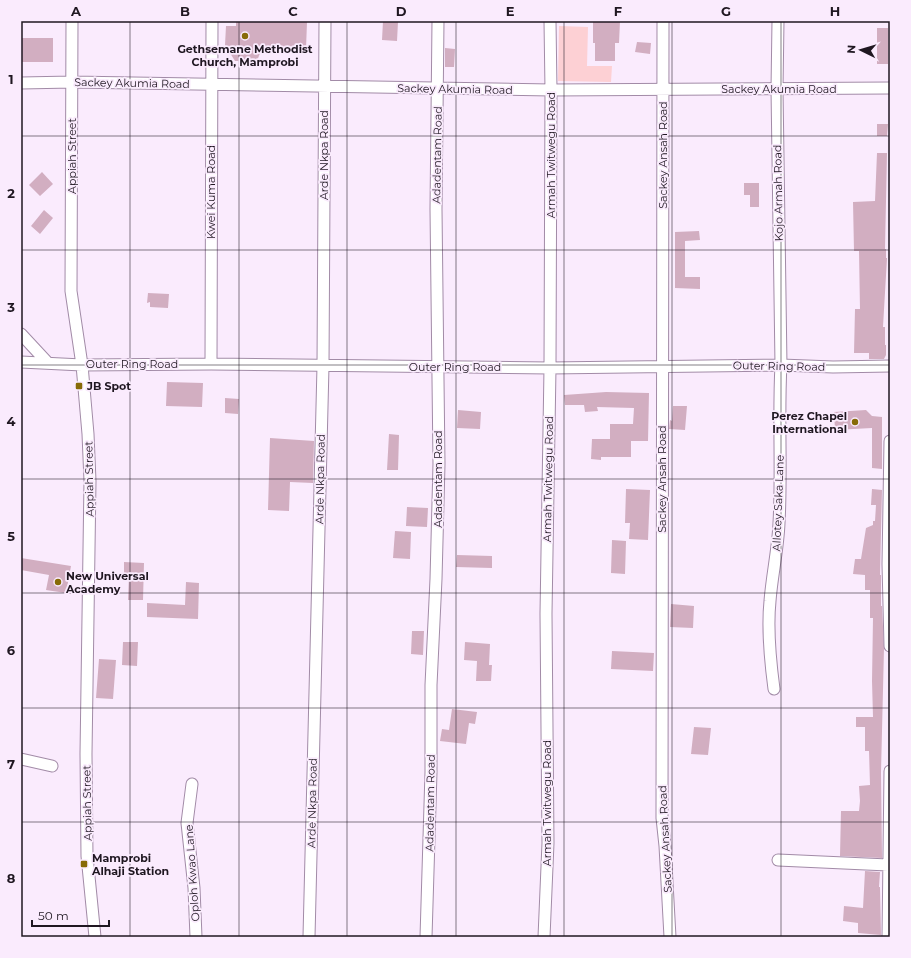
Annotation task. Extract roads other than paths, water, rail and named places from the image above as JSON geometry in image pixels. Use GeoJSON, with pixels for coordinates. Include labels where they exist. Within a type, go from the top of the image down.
{"type":"FeatureCollection","features":[{"type":"Feature","properties":{"kind":"street","name":"Appiah Street"},"geometry":{"type":"LineString","coordinates":[[72,21],[71,291],[82,365],[88,434],[90,482],[86,754],[87,856],[94,937]]}},
{"type":"Feature","properties":{"kind":"street","name":"Kwei Kuma Road"},"geometry":{"type":"LineString","coordinates":[[211,364],[212,21]]}},
{"type":"Feature","properties":{"kind":"street","name":"Arde Nkpa Road"},"geometry":{"type":"LineString","coordinates":[[309,937],[323,366],[325,21]]}},
{"type":"Feature","properties":{"kind":"street","name":"Adadentam Road"},"geometry":{"type":"LineString","coordinates":[[426,937],[431,685],[439,464],[437,366],[438,21]]}},
{"type":"Feature","properties":{"kind":"street","name":"Armah Twitwegu Road"},"geometry":{"type":"LineString","coordinates":[[544,937],[548,843],[546,614],[552,90],[550,21]]}},
{"type":"Feature","properties":{"kind":"street","name":"Sackey Ansah Road"},"geometry":{"type":"LineString","coordinates":[[663,21],[662,818],[670,937]]}},
{"type":"Feature","properties":{"kind":"street","name":"Kojo Armah Road"},"geometry":{"type":"LineString","coordinates":[[778,21],[776,89],[781,365]]}},
{"type":"Feature","properties":{"kind":"street","name":"Sackey Akumia Road"},"geometry":{"type":"LineString","coordinates":[[21,83],[72,82],[552,90],[890,88]]}},
{"type":"Feature","properties":{"kind":"street"},"geometry":{"type":"LineString","coordinates":[[21,334],[47,362]]}},
{"type":"Feature","properties":{"kind":"street","name":"Outer Ring Road"},"geometry":{"type":"LineString","coordinates":[[21,362],[47,362],[82,365],[211,364],[550,368],[781,365],[833,367],[890,366]]}},
{"type":"Feature","properties":{"kind":"street","name":"Allotey Saka Lane"},"geometry":{"type":"LineString","coordinates":[[774,689],[768,636],[770,602],[779,529],[781,365]]}},
{"type":"Feature","properties":{"kind":"street"},"geometry":{"type":"LineString","coordinates":[[890,441],[888,564],[890,646]]}},
{"type":"Feature","properties":{"kind":"street"},"geometry":{"type":"LineString","coordinates":[[21,759],[52,766]]}},
{"type":"Feature","properties":{"kind":"street"},"geometry":{"type":"LineString","coordinates":[[888,937],[890,770]]}},
{"type":"Feature","properties":{"kind":"street","name":"Oploh Kwao Lane"},"geometry":{"type":"LineString","coordinates":[[192,784],[187,823],[194,888],[196,937]]}},
{"type":"Feature","properties":{"kind":"street"},"geometry":{"type":"LineString","coordinates":[[778,860],[888,865]]}},
{"type":"Feature","properties":{"kind":"place","name":"Gethsemane Methodist Church, Mamprobi"},"geometry":{"type":"Point","coordinates":[245,36]}},
{"type":"Feature","properties":{"kind":"place","name":"JB Spot"},"geometry":{"type":"Point","coordinates":[79,386]}},
{"type":"Feature","properties":{"kind":"place","name":"Perez Chapel International"},"geometry":{"type":"Point","coordinates":[855,422]}},
{"type":"Feature","properties":{"kind":"place","name":"New Universal Academy"},"geometry":{"type":"Point","coordinates":[58,582]}},
{"type":"Feature","properties":{"kind":"place","name":"Mamprobi Alhaji Station"},"geometry":{"type":"Point","coordinates":[84,864]}}]}
